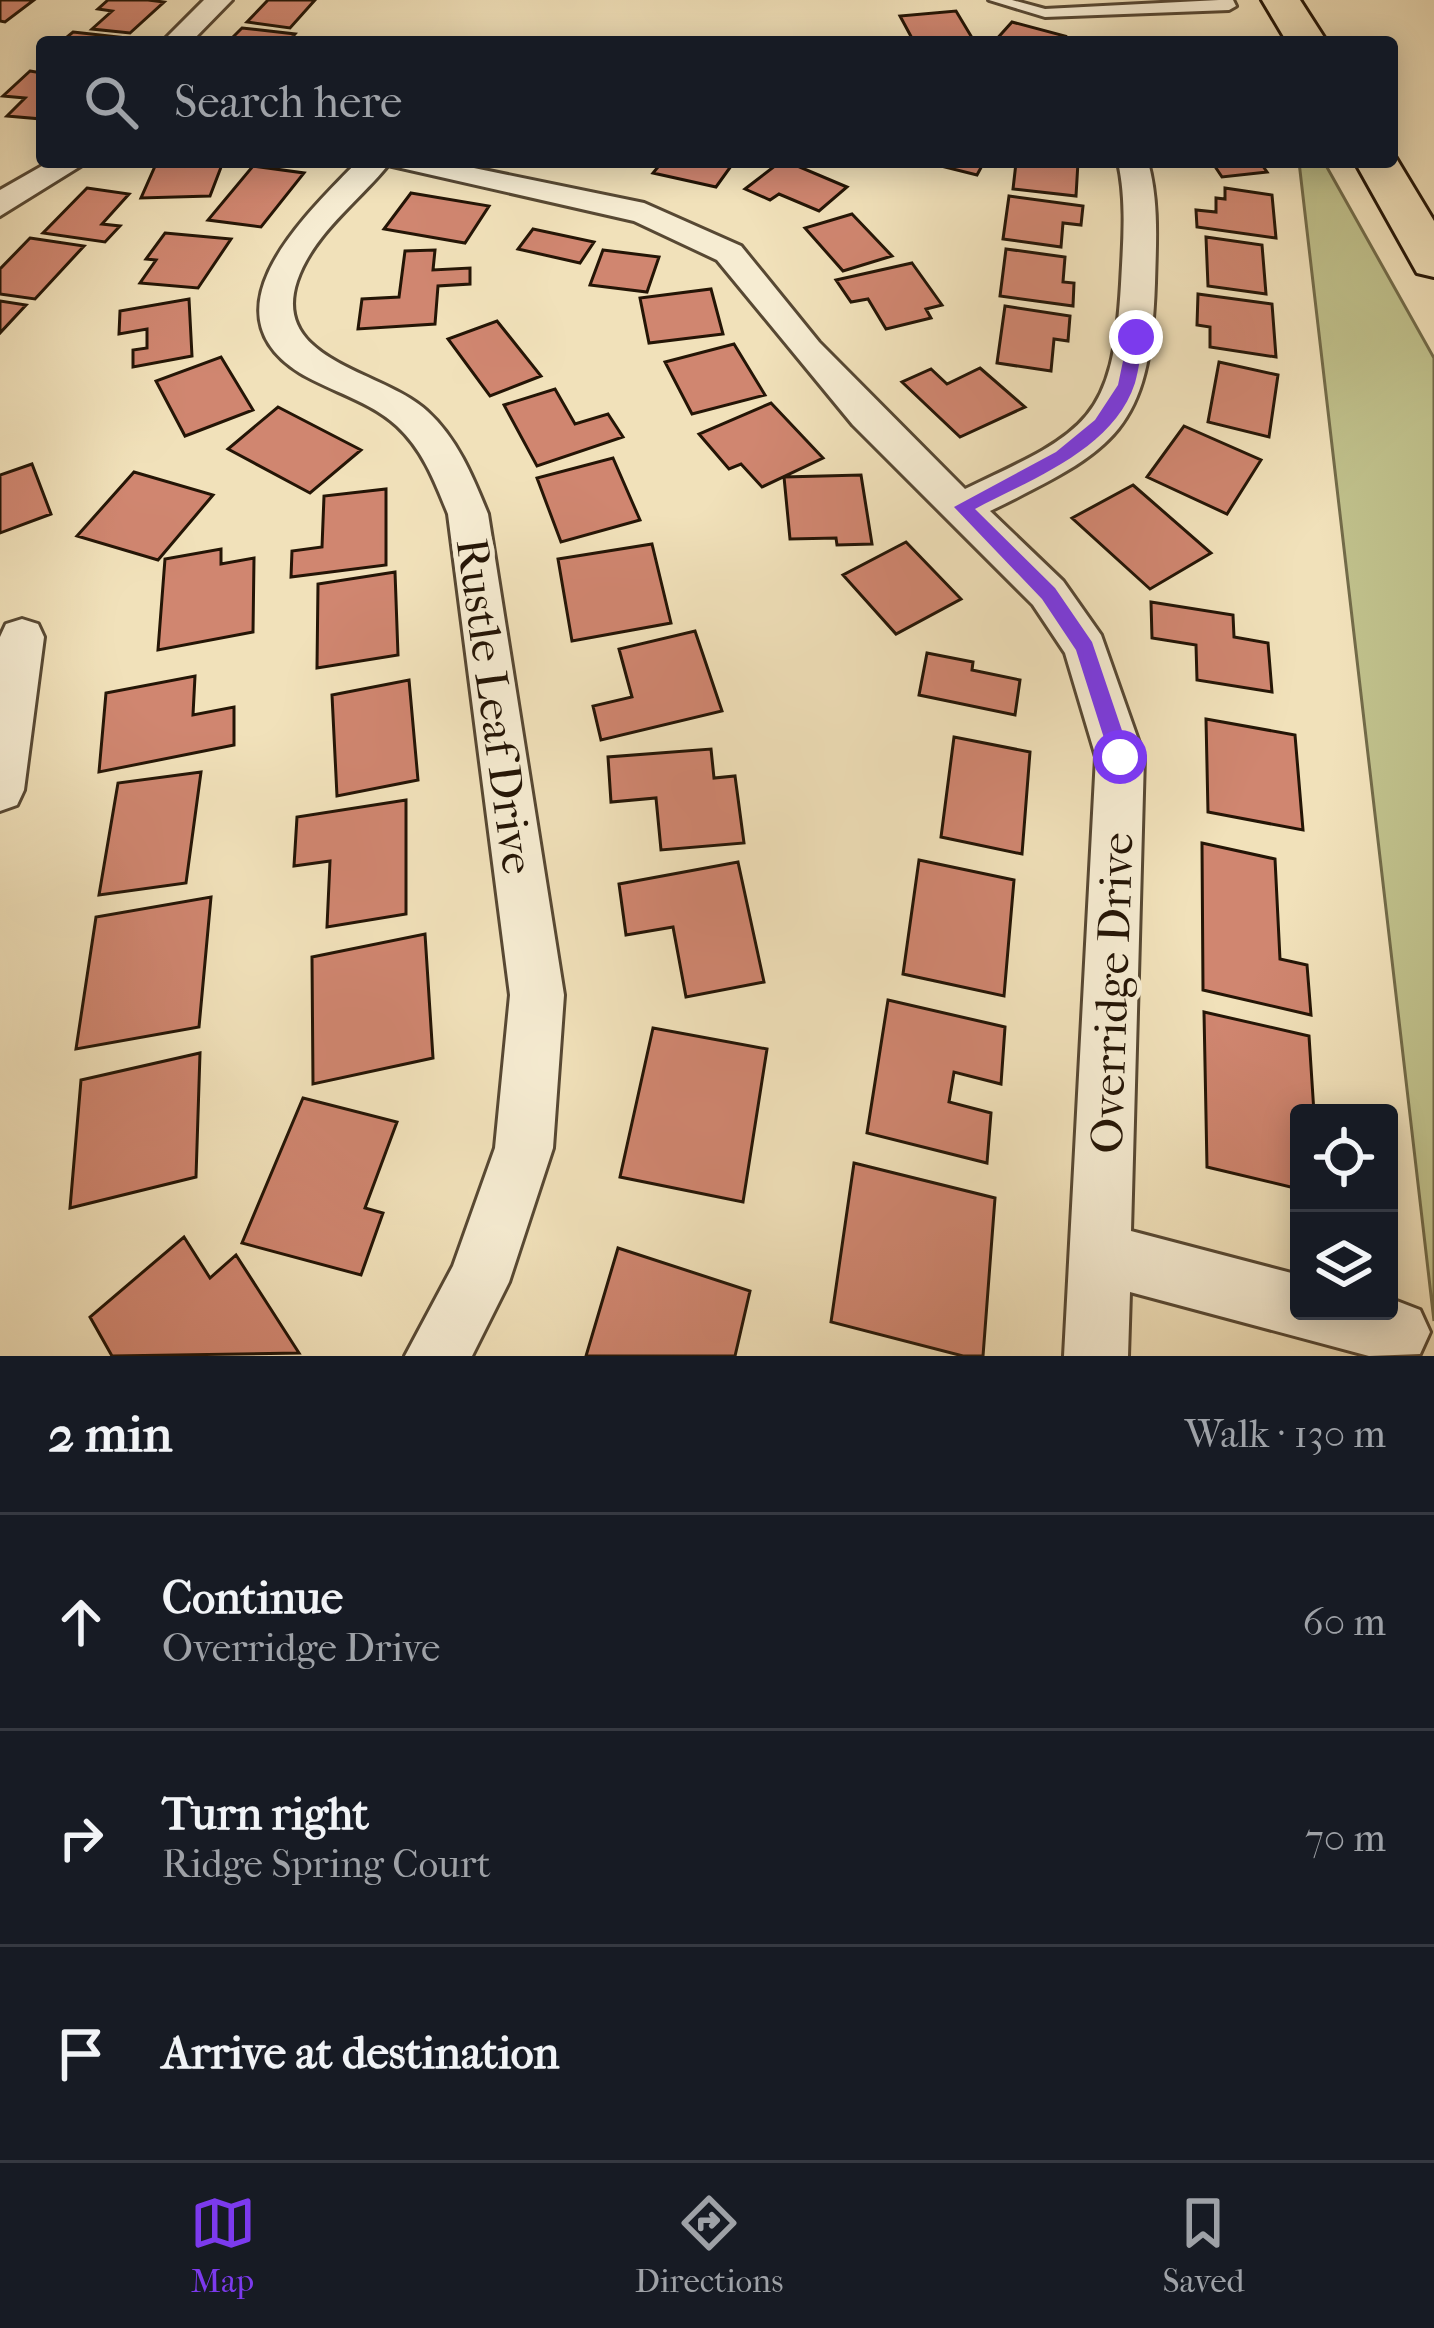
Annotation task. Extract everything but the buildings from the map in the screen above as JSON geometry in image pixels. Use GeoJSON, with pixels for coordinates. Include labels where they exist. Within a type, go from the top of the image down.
{"type":"FeatureCollection","features":[{"type":"Feature","properties":{"kind":"highway"},"geometry":{"type":"LineString","coordinates":[[1281,0],[1303,36]]}},
{"type":"Feature","properties":{"kind":"highway"},"geometry":{"type":"LineString","coordinates":[[1380,168],[1434,262]]}},
{"type":"Feature","properties":{"kind":"street"},"geometry":{"type":"LineString","coordinates":[[182,36],[218,0]]}},
{"type":"Feature","properties":{"kind":"street"},"geometry":{"type":"LineString","coordinates":[[0,206],[61,168]]}},
{"type":"Feature","properties":{"kind":"street","name":"Rustle Leaf Drive"},"geometry":{"type":"LineString","coordinates":[[369,168],[292,254],[275,291],[276,327],[302,356],[411,416],[445,456],[468,514],[537,995],[524,1148],[478,1282],[437,1356]]}},
{"type":"Feature","properties":{"kind":"street","name":"Overridge Drive"},"geometry":{"type":"LineString","coordinates":[[432,168],[644,213],[730,253],[806,350],[866,416],[1048,593],[1085,648],[1120,757],[1096,1356]]}},
{"type":"Feature","properties":{"kind":"street"},"geometry":{"type":"LineString","coordinates":[[962,507],[1062,456],[1101,424],[1126,386],[1136,337],[1141,188],[1135,168]]}},
{"type":"Feature","properties":{"kind":"street"},"geometry":{"type":"LineString","coordinates":[[0,790],[22,637]]}},
{"type":"Feature","properties":{"kind":"street"},"geometry":{"type":"LineString","coordinates":[[1100,1254],[1290,1304]]}},
{"type":"Feature","properties":{"kind":"street"},"geometry":{"type":"LineString","coordinates":[[1352,1320],[1398,1332]]}},
{"type":"Feature","properties":{"kind":"lane"},"geometry":{"type":"LineString","coordinates":[[995,0],[1045,13],[1229,6],[1226,0]]}},
{"type":"Feature","properties":{"kind":"green space"},"geometry":{"type":"Polygon","coordinates":[[[1300,168],[1327,168],[1434,358],[1434,1321],[1300,168]]]}},
{"type":"Feature","properties":{"kind":"route"},"geometry":{"type":"LineString","coordinates":[[1120,757],[1085,648],[1048,593],[962,507],[1062,456],[1101,424],[1126,386],[1136,337]]}}]}
